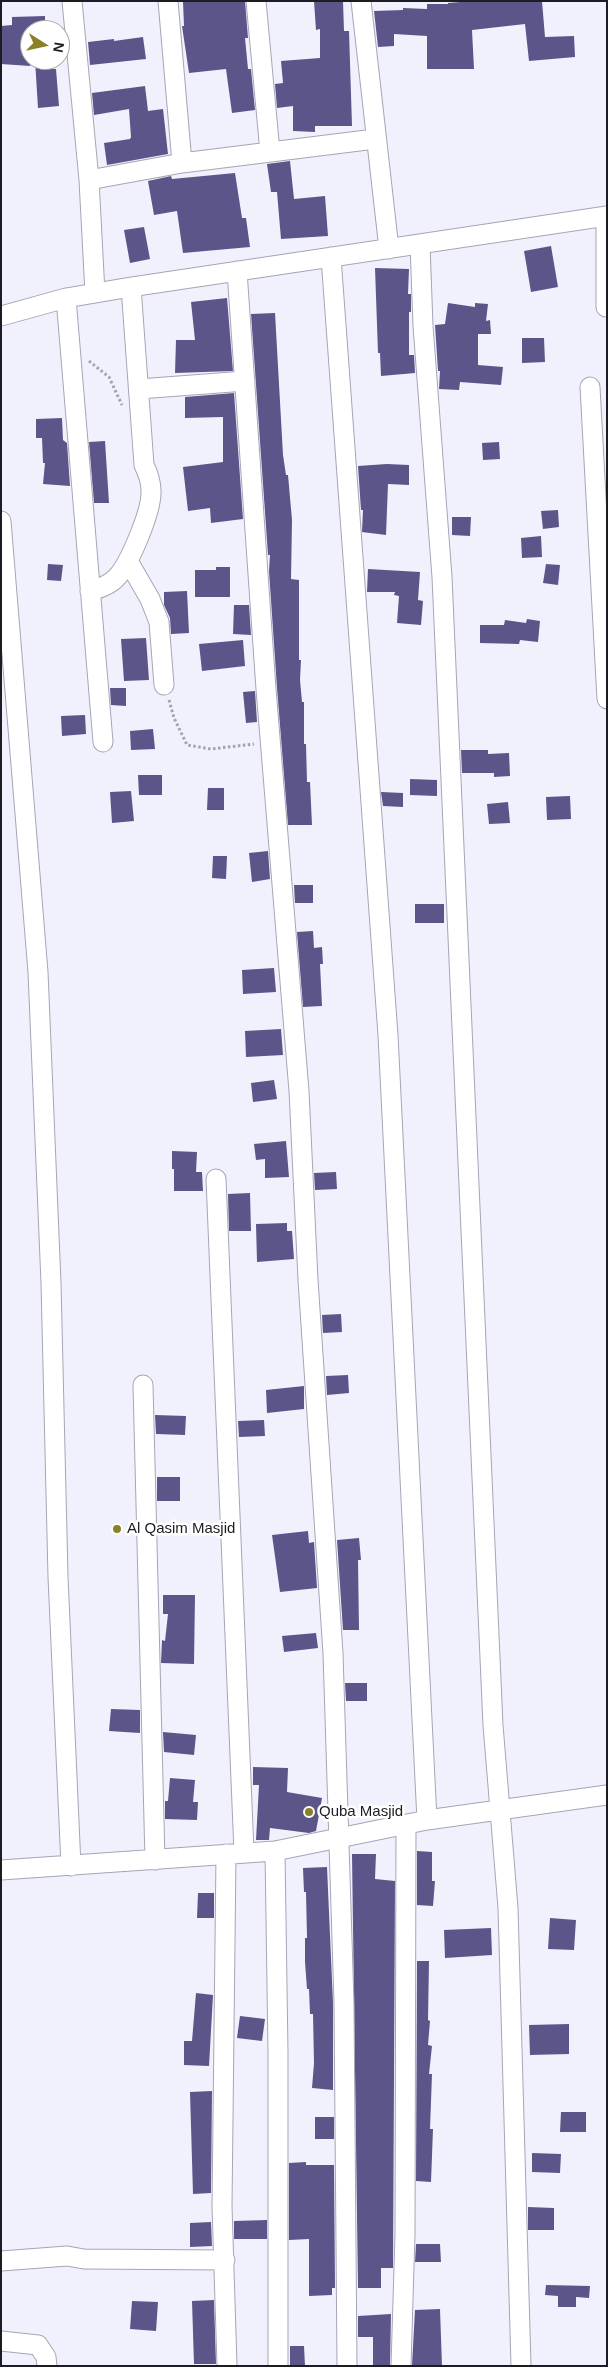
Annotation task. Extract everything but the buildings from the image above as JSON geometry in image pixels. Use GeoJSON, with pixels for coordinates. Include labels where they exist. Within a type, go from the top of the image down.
{"type":"FeatureCollection","features":[{"type":"Feature","properties":{"kind":"street"},"geometry":{"type":"LineString","coordinates":[[72,1],[89,180],[94,293]]}},
{"type":"Feature","properties":{"kind":"street"},"geometry":{"type":"LineString","coordinates":[[168,1],[182,162]]}},
{"type":"Feature","properties":{"kind":"street"},"geometry":{"type":"LineString","coordinates":[[256,1],[270,152]]}},
{"type":"Feature","properties":{"kind":"street"},"geometry":{"type":"LineString","coordinates":[[361,1],[375,139],[389,249]]}},
{"type":"Feature","properties":{"kind":"street"},"geometry":{"type":"LineString","coordinates":[[89,180],[182,162],[375,139]]}},
{"type":"Feature","properties":{"kind":"street"},"geometry":{"type":"LineString","coordinates":[[1,316],[66,298],[94,293],[606,216],[606,307]]}},
{"type":"Feature","properties":{"kind":"street"},"geometry":{"type":"LineString","coordinates":[[420,244],[423,326],[442,577],[493,1726],[508,1908],[521,2366]]}},
{"type":"Feature","properties":{"kind":"street"},"geometry":{"type":"LineString","coordinates":[[331,257],[388,1035],[427,1820]]}},
{"type":"Feature","properties":{"kind":"street"},"geometry":{"type":"LineString","coordinates":[[237,271],[271,747],[299,1091],[308,1270],[319,1414],[333,1653],[344,2003],[347,2366]]}},
{"type":"Feature","properties":{"kind":"street"},"geometry":{"type":"LineString","coordinates":[[90,591],[106,585],[117,577],[128,561],[149,512],[152,491],[144,465],[131,287]]}},
{"type":"Feature","properties":{"kind":"street"},"geometry":{"type":"LineString","coordinates":[[66,298],[103,742]]}},
{"type":"Feature","properties":{"kind":"street"},"geometry":{"type":"LineString","coordinates":[[139,389],[245,381]]}},
{"type":"Feature","properties":{"kind":"street"},"geometry":{"type":"LineString","coordinates":[[590,387],[605,626],[607,699]]}},
{"type":"Feature","properties":{"kind":"street"},"geometry":{"type":"LineString","coordinates":[[1,521],[38,972],[51,1283],[58,1577],[70,1866]]}},
{"type":"Feature","properties":{"kind":"street"},"geometry":{"type":"LineString","coordinates":[[128,561],[150,599],[159,622],[164,685]]}},
{"type":"Feature","properties":{"kind":"street"},"geometry":{"type":"LineString","coordinates":[[216,1179],[235,1853],[222,2206],[227,2366]]}},
{"type":"Feature","properties":{"kind":"street"},"geometry":{"type":"LineString","coordinates":[[143,1385],[155,1860]]}},
{"type":"Feature","properties":{"kind":"street"},"geometry":{"type":"LineString","coordinates":[[1,1870],[275,1851],[427,1820],[607,1795]]}},
{"type":"Feature","properties":{"kind":"street"},"geometry":{"type":"LineString","coordinates":[[401,2366],[405,2234],[406,1825]]}},
{"type":"Feature","properties":{"kind":"street"},"geometry":{"type":"LineString","coordinates":[[275,1851],[278,2072],[278,2366]]}},
{"type":"Feature","properties":{"kind":"street"},"geometry":{"type":"LineString","coordinates":[[1,2261],[67,2256],[84,2259],[225,2260]]}},
{"type":"Feature","properties":{"kind":"street"},"geometry":{"type":"LineString","coordinates":[[1,2341],[38,2346],[46,2357],[46,2366]]}},
{"type":"Feature","properties":{"kind":"path"},"geometry":{"type":"LineString","coordinates":[[88,360],[109,377],[124,409]]}},
{"type":"Feature","properties":{"kind":"path"},"geometry":{"type":"LineString","coordinates":[[164,685],[174,718],[187,746],[211,749],[259,744],[271,747]]}},
{"type":"Feature","properties":{"kind":"place","name":"Al Qasim Masjid"},"geometry":{"type":"Point","coordinates":[117,1529]}},
{"type":"Feature","properties":{"kind":"place","name":"Quba Masjid"},"geometry":{"type":"Point","coordinates":[309,1812]}}]}
